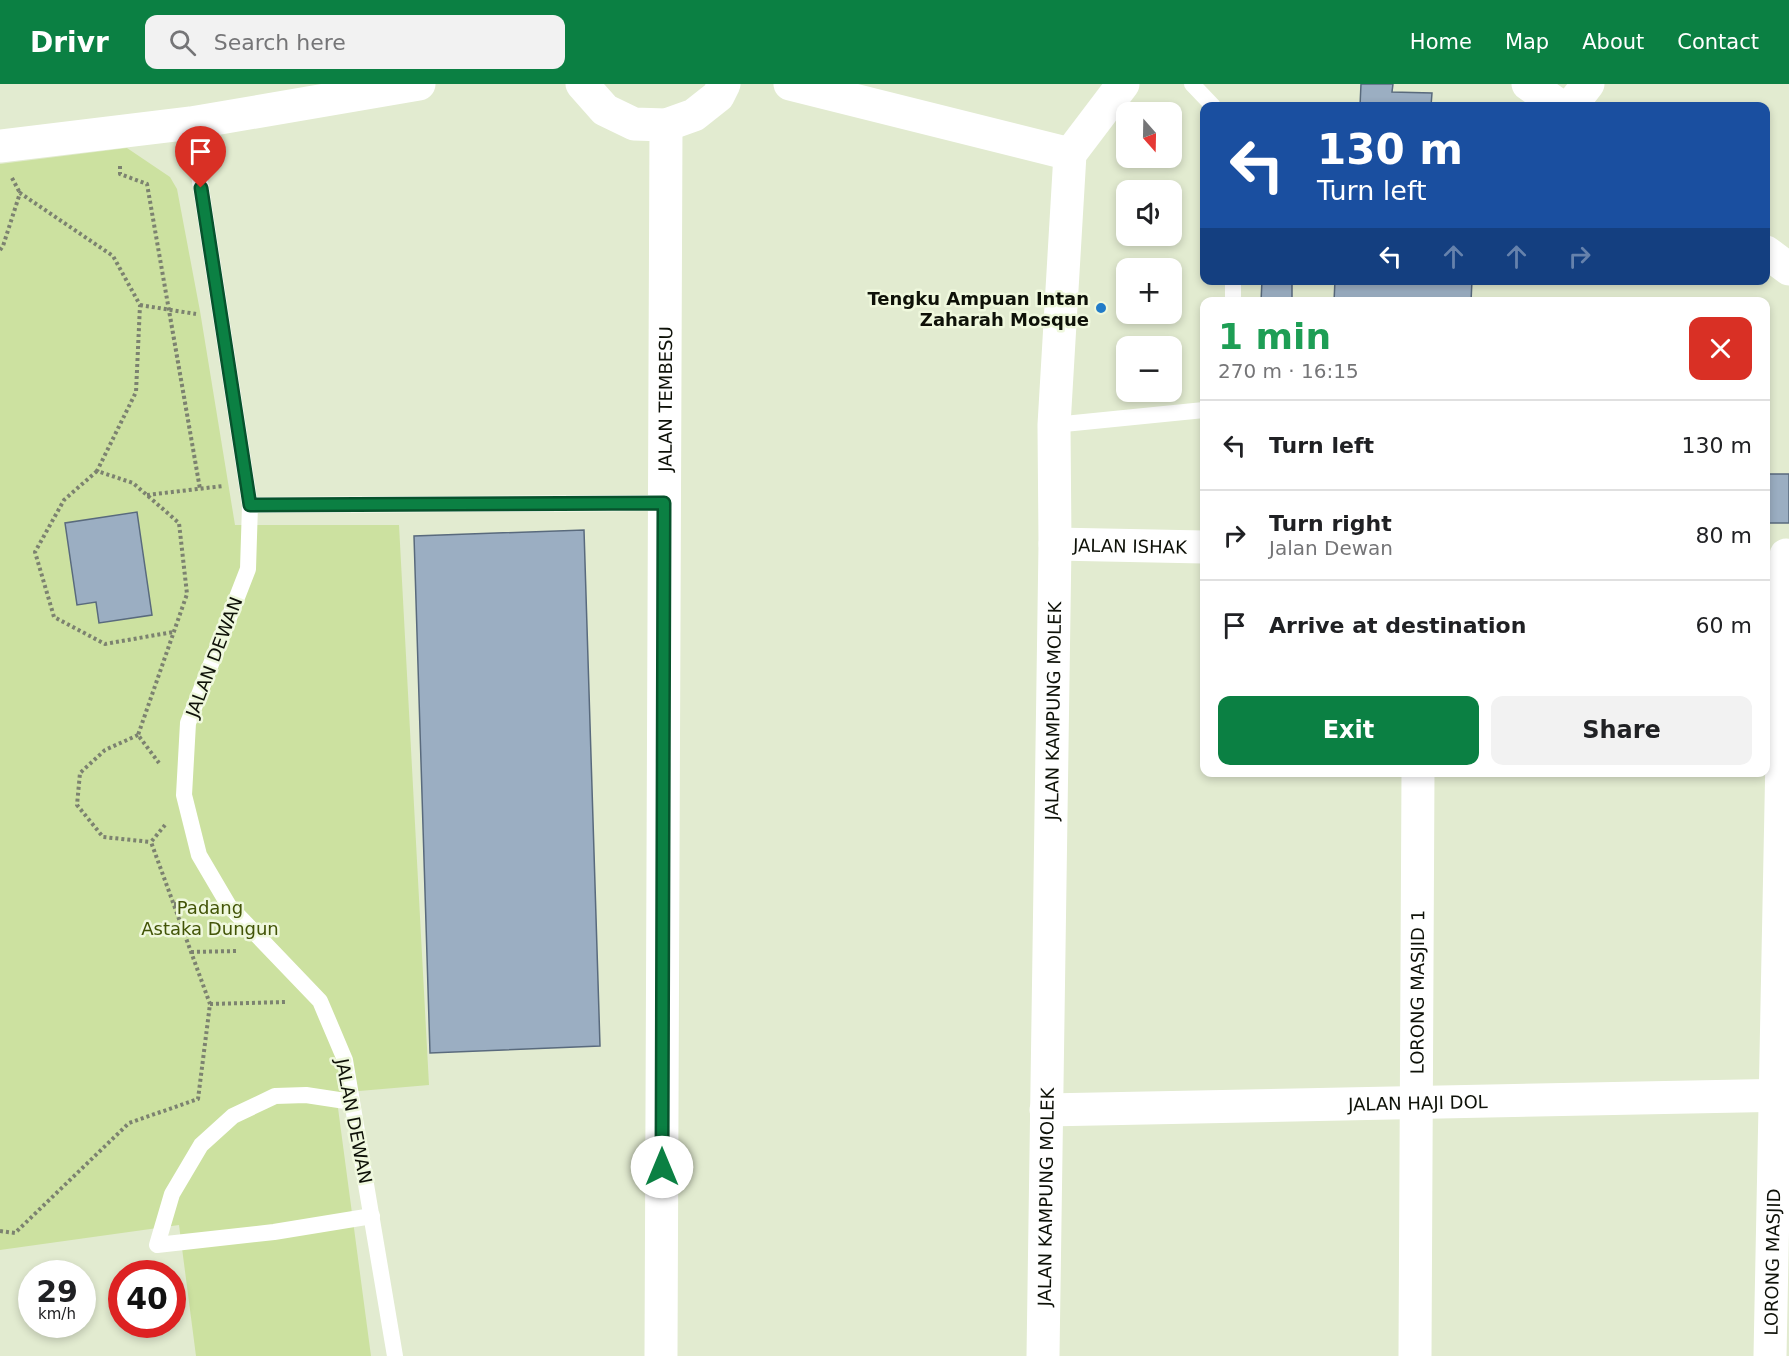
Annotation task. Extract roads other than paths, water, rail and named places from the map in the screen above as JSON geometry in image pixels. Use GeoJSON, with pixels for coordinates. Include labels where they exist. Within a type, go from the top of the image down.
{"type":"FeatureCollection","features":[{"type":"Feature","properties":{"kind":"street"},"geometry":{"type":"LineString","coordinates":[[0,146],[191,123],[419,84]]}},
{"type":"Feature","properties":{"kind":"street"},"geometry":{"type":"LineString","coordinates":[[582,84],[605,110],[634,124],[666,125],[694,116],[718,96],[724,84]]}},
{"type":"Feature","properties":{"kind":"street"},"geometry":{"type":"LineString","coordinates":[[790,84],[1070,154],[1123,84]]}},
{"type":"Feature","properties":{"kind":"street"},"geometry":{"type":"LineString","coordinates":[[1528,84],[1554,102]]}},
{"type":"Feature","properties":{"kind":"street"},"geometry":{"type":"LineString","coordinates":[[1574,102],[1588,84]]}},
{"type":"Feature","properties":{"kind":"street","name":"JALAN TEMBESU"},"geometry":{"type":"LineString","coordinates":[[661,1356],[666,125]]}},
{"type":"Feature","properties":{"kind":"street","name":"JALAN KAMPUNG MOLEK"},"geometry":{"type":"LineString","coordinates":[[1043,1356],[1054,425],[1070,154]]}},
{"type":"Feature","properties":{"kind":"street"},"geometry":{"type":"LineString","coordinates":[[1770,255],[1789,269]]}},
{"type":"Feature","properties":{"kind":"street","name":"JALAN ISHAK"},"geometry":{"type":"LineString","coordinates":[[1054,544],[1200,548]]}},
{"type":"Feature","properties":{"kind":"street","name":"LORONG MASJID"},"geometry":{"type":"LineString","coordinates":[[1770,1356],[1782,1095],[1780,555]]}},
{"type":"Feature","properties":{"kind":"street","name":"LORONG MASJID 1"},"geometry":{"type":"LineString","coordinates":[[1415,1356],[1418,777]]}},
{"type":"Feature","properties":{"kind":"street","name":"JALAN HAJI DOL"},"geometry":{"type":"LineString","coordinates":[[1046,1110],[1782,1095]]}},
{"type":"Feature","properties":{"kind":"lane"},"geometry":{"type":"LineString","coordinates":[[1192,84],[1209,102]]}},
{"type":"Feature","properties":{"kind":"lane","name":"JALAN DEWAN"},"geometry":{"type":"LineString","coordinates":[[191,123],[250,505],[248,569],[188,723],[184,795],[199,855],[229,906],[320,1001],[345,1060],[395,1356]]}},
{"type":"Feature","properties":{"kind":"lane"},"geometry":{"type":"LineString","coordinates":[[1054,425],[1200,410]]}},
{"type":"Feature","properties":{"kind":"lane"},"geometry":{"type":"LineString","coordinates":[[250,505],[664,503]]}},
{"type":"Feature","properties":{"kind":"lane"},"geometry":{"type":"LineString","coordinates":[[352,1102],[306,1095],[275,1096],[233,1116],[201,1145],[172,1194],[157,1245],[274,1233],[372,1216]]}},
{"type":"Feature","properties":{"kind":"place","name":"Tengku Ampuan Intan Zaharah Mosque"},"geometry":{"type":"Point","coordinates":[1101,308]}},
{"type":"Feature","properties":{"kind":"park label","name":"Padang Astaka Dungun"},"geometry":{"type":"Point","coordinates":[210,917]}}]}
